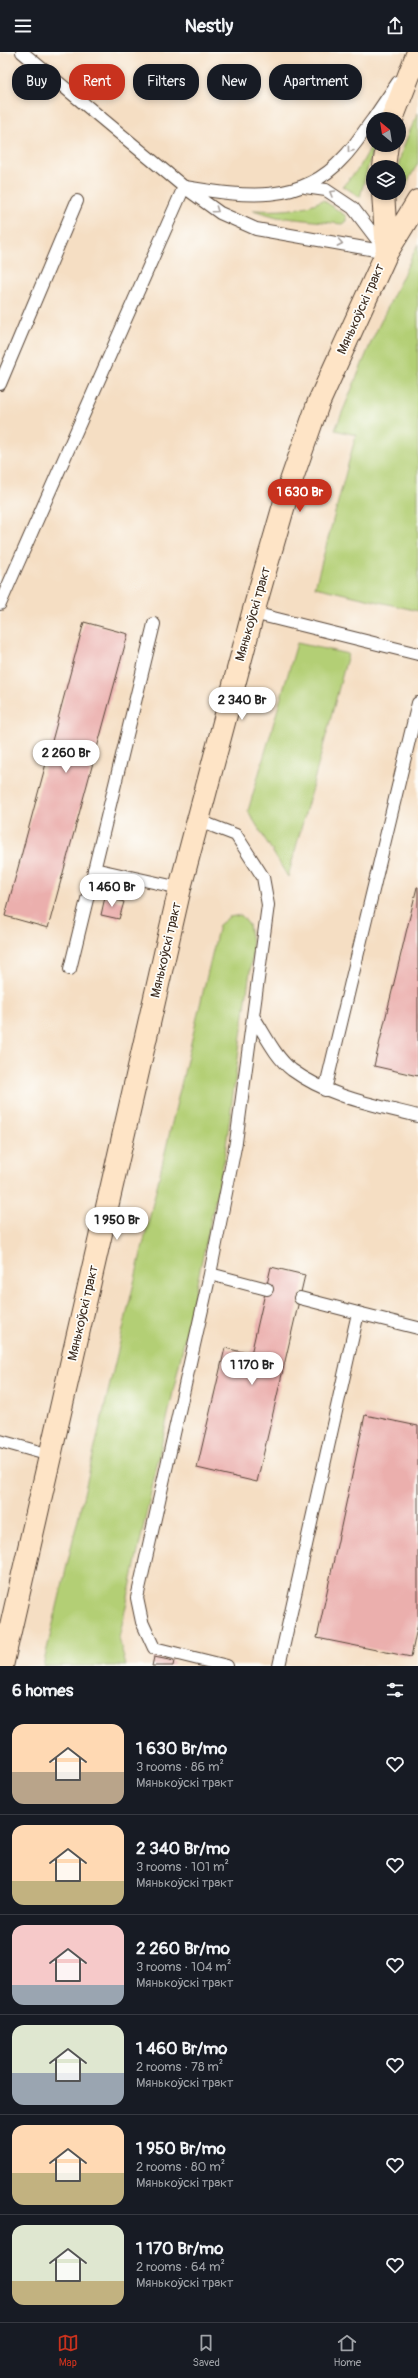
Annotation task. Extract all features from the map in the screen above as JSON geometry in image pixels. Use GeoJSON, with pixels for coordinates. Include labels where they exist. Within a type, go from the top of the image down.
{"type":"FeatureCollection","features":[{"type":"Feature","properties":{"kind":"street"},"geometry":{"type":"LineString","coordinates":[[395,112],[416,56]]}},
{"type":"Feature","properties":{"kind":"street","name":"Мянькоўскі тракт"},"geometry":{"type":"LineString","coordinates":[[383,200],[387,252]]}},
{"type":"Feature","properties":{"kind":"street","name":"Мянькоўскі тракт"},"geometry":{"type":"LineString","coordinates":[[2,1666],[180,888],[253,613],[290,484],[318,404],[387,252],[418,201]]}},
{"type":"Feature","properties":{"kind":"lane"},"geometry":{"type":"LineString","coordinates":[[22,52],[184,187],[220,214],[256,229],[387,252]]}},
{"type":"Feature","properties":{"kind":"lane"},"geometry":{"type":"LineString","coordinates":[[378,112],[416,56]]}},
{"type":"Feature","properties":{"kind":"lane"},"geometry":{"type":"LineString","coordinates":[[305,187],[329,172],[344,158],[366,128]]}},
{"type":"Feature","properties":{"kind":"lane"},"geometry":{"type":"LineString","coordinates":[[184,187],[240,195],[267,195],[305,187],[326,190],[353,208],[387,252]]}},
{"type":"Feature","properties":{"kind":"lane"},"geometry":{"type":"LineString","coordinates":[[0,604],[184,187]]}},
{"type":"Feature","properties":{"kind":"lane"},"geometry":{"type":"LineString","coordinates":[[0,384],[76,201]]}},
{"type":"Feature","properties":{"kind":"lane"},"geometry":{"type":"LineString","coordinates":[[253,613],[418,654]]}},
{"type":"Feature","properties":{"kind":"lane"},"geometry":{"type":"LineString","coordinates":[[70,969],[154,624]]}},
{"type":"Feature","properties":{"kind":"lane"},"geometry":{"type":"LineString","coordinates":[[325,1090],[418,703]]}},
{"type":"Feature","properties":{"kind":"lane"},"geometry":{"type":"LineString","coordinates":[[197,820],[236,835],[263,877],[268,905],[236,1142],[210,1274],[137,1598],[142,1622],[154,1648],[227,1666]]}},
{"type":"Feature","properties":{"kind":"lane"},"geometry":{"type":"LineString","coordinates":[[94,869],[180,888]]}},
{"type":"Feature","properties":{"kind":"lane"},"geometry":{"type":"LineString","coordinates":[[253,1016],[275,1051],[292,1070],[325,1090],[363,1102],[418,1116]]}},
{"type":"Feature","properties":{"kind":"lane"},"geometry":{"type":"LineString","coordinates":[[210,1274],[267,1289]]}},
{"type":"Feature","properties":{"kind":"lane"},"geometry":{"type":"LineString","coordinates":[[300,1298],[418,1328]]}},
{"type":"Feature","properties":{"kind":"lane"},"geometry":{"type":"LineString","coordinates":[[279,1666],[358,1313]]}},
{"type":"Feature","properties":{"kind":"lane"},"geometry":{"type":"LineString","coordinates":[[0,1441],[50,1455]]}},
{"type":"Feature","properties":{"kind":"green space"},"geometry":{"type":"Polygon","coordinates":[[[418,113],[418,163],[406,185],[406,160],[400,160],[402,152],[406,152],[406,140],[418,113]]]}},
{"type":"Feature","properties":{"kind":"green space"},"geometry":{"type":"Polygon","coordinates":[[[368,152],[372,152],[370,160],[366,160],[366,175],[360,197],[343,186],[359,168],[368,152]]]}},
{"type":"Feature","properties":{"kind":"green space"},"geometry":{"type":"Polygon","coordinates":[[[323,200],[346,216],[346,221],[342,224],[277,217],[253,210],[289,210],[314,204],[323,200]]]}},
{"type":"Feature","properties":{"kind":"green space"},"geometry":{"type":"Polygon","coordinates":[[[418,244],[418,611],[315,587],[356,435],[335,430],[372,340],[418,244]]]}},
{"type":"Feature","properties":{"kind":"green space"},"geometry":{"type":"Polygon","coordinates":[[[297,643],[348,654],[288,877],[248,811],[297,643]]]}},
{"type":"Feature","properties":{"kind":"green space"},"geometry":{"type":"Polygon","coordinates":[[[241,915],[249,925],[253,949],[224,1160],[119,1638],[126,1666],[43,1666],[219,925],[229,917],[241,915]]]}},
{"type":"Feature","properties":{"kind":"building"},"geometry":{"type":"Polygon","coordinates":[[[84,622],[128,634],[48,928],[5,916],[84,622]]]}},
{"type":"Feature","properties":{"kind":"building"},"geometry":{"type":"Polygon","coordinates":[[[418,887],[418,1076],[374,1066],[418,887]]]}},
{"type":"Feature","properties":{"kind":"building"},"geometry":{"type":"Polygon","coordinates":[[[105,897],[124,902],[119,919],[101,915],[105,897]]]}},
{"type":"Feature","properties":{"kind":"building"},"geometry":{"type":"Polygon","coordinates":[[[271,1267],[305,1275],[257,1482],[197,1468],[225,1348],[251,1354],[271,1267]]]}},
{"type":"Feature","properties":{"kind":"building"},"geometry":{"type":"Polygon","coordinates":[[[365,1415],[418,1426],[418,1623],[411,1657],[317,1638],[365,1415]]]}},
{"type":"Feature","properties":{"kind":"building"},"geometry":{"type":"Polygon","coordinates":[[[154,1657],[174,1661],[173,1666],[152,1666],[154,1657]]]}}]}
